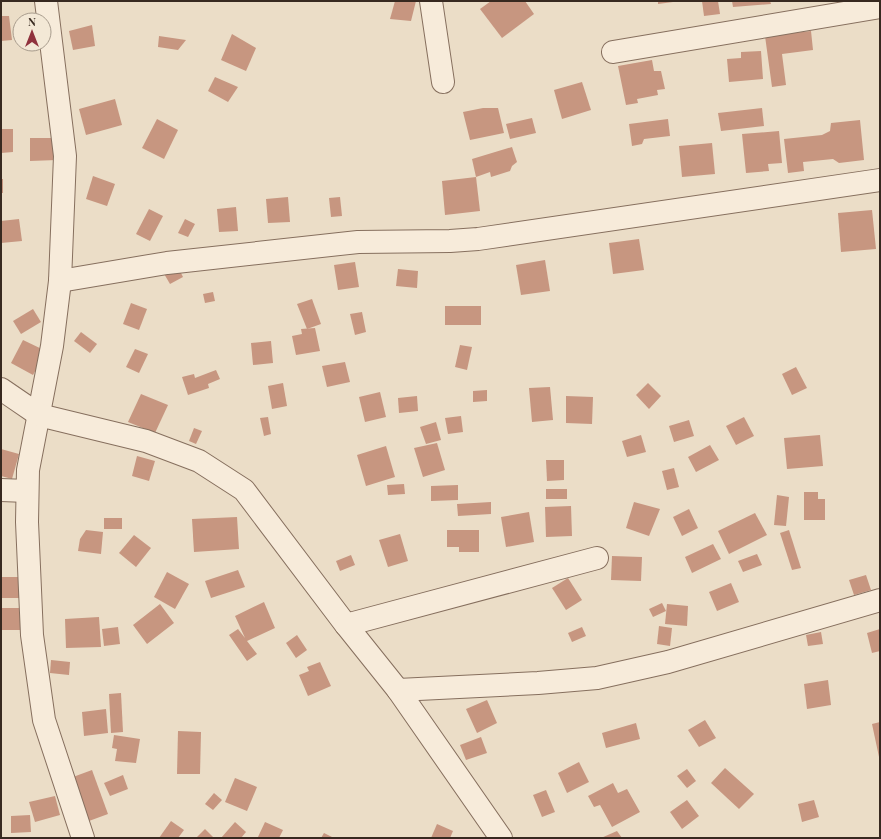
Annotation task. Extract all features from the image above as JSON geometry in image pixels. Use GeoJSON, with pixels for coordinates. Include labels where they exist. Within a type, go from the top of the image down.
{"type":"FeatureCollection","features":[{"type":"Feature","properties":{"kind":"street"},"geometry":{"type":"LineString","coordinates":[[46,1],[66,156],[60,281],[52,346],[28,470],[27,522],[32,635],[44,720],[83,838]]}},
{"type":"Feature","properties":{"kind":"street"},"geometry":{"type":"LineString","coordinates":[[430,1],[443,82]]}},
{"type":"Feature","properties":{"kind":"street"},"geometry":{"type":"LineString","coordinates":[[613,52],[880,7]]}},
{"type":"Feature","properties":{"kind":"street"},"geometry":{"type":"LineString","coordinates":[[60,281],[167,263],[358,242],[450,241],[478,239],[880,180]]}},
{"type":"Feature","properties":{"kind":"street"},"geometry":{"type":"LineString","coordinates":[[1,389],[39,415],[146,441],[198,461],[244,490],[346,625],[398,690],[501,838]]}},
{"type":"Feature","properties":{"kind":"street"},"geometry":{"type":"LineString","coordinates":[[1,490],[28,491]]}},
{"type":"Feature","properties":{"kind":"street"},"geometry":{"type":"LineString","coordinates":[[346,625],[597,558]]}},
{"type":"Feature","properties":{"kind":"street"},"geometry":{"type":"LineString","coordinates":[[398,690],[538,683],[597,678],[668,662],[880,600]]}},
{"type":"Feature","properties":{"kind":"building"},"geometry":{"type":"Polygon","coordinates":[[[395,1],[416,1],[411,21],[390,19],[395,1]]]}},
{"type":"Feature","properties":{"kind":"building"},"geometry":{"type":"Polygon","coordinates":[[[491,1],[525,1],[534,14],[502,38],[480,9],[491,1]]]}},
{"type":"Feature","properties":{"kind":"building"},"geometry":{"type":"Polygon","coordinates":[[[658,1],[673,1],[673,2],[658,4],[658,1]]]}},
{"type":"Feature","properties":{"kind":"building"},"geometry":{"type":"Polygon","coordinates":[[[702,1],[718,1],[720,14],[704,16],[702,1]]]}},
{"type":"Feature","properties":{"kind":"building"},"geometry":{"type":"Polygon","coordinates":[[[732,1],[770,1],[771,4],[733,7],[732,1]]]}},
{"type":"Feature","properties":{"kind":"building"},"geometry":{"type":"Polygon","coordinates":[[[1,16],[9,16],[12,40],[1,41],[1,16]]]}},
{"type":"Feature","properties":{"kind":"building"},"geometry":{"type":"Polygon","coordinates":[[[92,25],[95,46],[73,50],[69,31],[92,25]]]}},
{"type":"Feature","properties":{"kind":"building"},"geometry":{"type":"Polygon","coordinates":[[[811,31],[813,50],[782,54],[786,85],[772,87],[765,36],[811,31]]]}},
{"type":"Feature","properties":{"kind":"building"},"geometry":{"type":"Polygon","coordinates":[[[232,34],[256,48],[246,71],[221,60],[232,34]]]}},
{"type":"Feature","properties":{"kind":"building"},"geometry":{"type":"Polygon","coordinates":[[[159,36],[186,40],[178,50],[158,47],[159,36]]]}},
{"type":"Feature","properties":{"kind":"building"},"geometry":{"type":"Polygon","coordinates":[[[761,51],[763,79],[729,82],[727,59],[741,58],[741,52],[761,51]]]}},
{"type":"Feature","properties":{"kind":"building"},"geometry":{"type":"Polygon","coordinates":[[[652,60],[654,71],[661,71],[665,89],[657,90],[658,95],[637,99],[638,103],[626,105],[618,66],[652,60]]]}},
{"type":"Feature","properties":{"kind":"building"},"geometry":{"type":"Polygon","coordinates":[[[215,77],[238,87],[228,102],[208,91],[215,77]]]}},
{"type":"Feature","properties":{"kind":"building"},"geometry":{"type":"Polygon","coordinates":[[[582,82],[591,110],[562,119],[554,90],[582,82]]]}},
{"type":"Feature","properties":{"kind":"building"},"geometry":{"type":"Polygon","coordinates":[[[115,99],[122,125],[86,135],[79,109],[115,99]]]}},
{"type":"Feature","properties":{"kind":"building"},"geometry":{"type":"Polygon","coordinates":[[[483,108],[498,108],[504,133],[470,140],[463,112],[483,108]]]}},
{"type":"Feature","properties":{"kind":"building"},"geometry":{"type":"Polygon","coordinates":[[[762,108],[764,126],[721,131],[718,113],[762,108]]]}},
{"type":"Feature","properties":{"kind":"building"},"geometry":{"type":"Polygon","coordinates":[[[532,118],[536,133],[510,139],[506,124],[532,118]]]}},
{"type":"Feature","properties":{"kind":"building"},"geometry":{"type":"Polygon","coordinates":[[[157,119],[178,130],[164,159],[142,148],[157,119]]]}},
{"type":"Feature","properties":{"kind":"building"},"geometry":{"type":"Polygon","coordinates":[[[668,119],[670,136],[644,139],[642,144],[632,146],[629,124],[668,119]]]}},
{"type":"Feature","properties":{"kind":"building"},"geometry":{"type":"Polygon","coordinates":[[[860,120],[864,160],[839,163],[833,159],[803,162],[804,171],[788,173],[784,139],[822,135],[830,131],[831,123],[860,120]]]}},
{"type":"Feature","properties":{"kind":"building"},"geometry":{"type":"Polygon","coordinates":[[[1,129],[13,129],[13,152],[1,153],[1,129]]]}},
{"type":"Feature","properties":{"kind":"building"},"geometry":{"type":"Polygon","coordinates":[[[779,131],[782,163],[768,164],[769,171],[746,173],[742,134],[779,131]]]}},
{"type":"Feature","properties":{"kind":"building"},"geometry":{"type":"Polygon","coordinates":[[[30,138],[56,138],[57,160],[30,161],[30,138]]]}},
{"type":"Feature","properties":{"kind":"building"},"geometry":{"type":"Polygon","coordinates":[[[712,143],[715,174],[682,177],[679,146],[712,143]]]}},
{"type":"Feature","properties":{"kind":"building"},"geometry":{"type":"Polygon","coordinates":[[[512,147],[517,162],[512,166],[510,171],[491,177],[490,172],[476,177],[472,159],[512,147]]]}},
{"type":"Feature","properties":{"kind":"building"},"geometry":{"type":"Polygon","coordinates":[[[93,176],[115,184],[107,206],[86,199],[93,176]]]}},
{"type":"Feature","properties":{"kind":"building"},"geometry":{"type":"Polygon","coordinates":[[[476,177],[480,211],[445,215],[442,181],[476,177]]]}},
{"type":"Feature","properties":{"kind":"building"},"geometry":{"type":"Polygon","coordinates":[[[1,179],[3,179],[3,193],[1,193],[1,179]]]}},
{"type":"Feature","properties":{"kind":"building"},"geometry":{"type":"Polygon","coordinates":[[[288,197],[290,222],[268,223],[266,199],[288,197]]]}},
{"type":"Feature","properties":{"kind":"building"},"geometry":{"type":"Polygon","coordinates":[[[340,197],[342,216],[331,217],[329,198],[340,197]]]}},
{"type":"Feature","properties":{"kind":"building"},"geometry":{"type":"Polygon","coordinates":[[[236,207],[238,231],[219,232],[217,209],[236,207]]]}},
{"type":"Feature","properties":{"kind":"building"},"geometry":{"type":"Polygon","coordinates":[[[149,209],[163,216],[150,241],[136,234],[149,209]]]}},
{"type":"Feature","properties":{"kind":"building"},"geometry":{"type":"Polygon","coordinates":[[[872,210],[876,249],[841,252],[838,213],[872,210]]]}},
{"type":"Feature","properties":{"kind":"building"},"geometry":{"type":"Polygon","coordinates":[[[19,219],[22,241],[1,243],[1,221],[19,219]]]}},
{"type":"Feature","properties":{"kind":"building"},"geometry":{"type":"Polygon","coordinates":[[[185,219],[195,224],[188,237],[178,233],[185,219]]]}},
{"type":"Feature","properties":{"kind":"building"},"geometry":{"type":"Polygon","coordinates":[[[639,239],[644,270],[613,274],[609,243],[639,239]]]}},
{"type":"Feature","properties":{"kind":"building"},"geometry":{"type":"Polygon","coordinates":[[[545,260],[550,291],[521,295],[516,265],[545,260]]]}},
{"type":"Feature","properties":{"kind":"building"},"geometry":{"type":"Polygon","coordinates":[[[355,262],[359,287],[338,290],[334,265],[355,262]]]}},
{"type":"Feature","properties":{"kind":"building"},"geometry":{"type":"Polygon","coordinates":[[[177,265],[183,277],[170,284],[163,272],[177,265]]]}},
{"type":"Feature","properties":{"kind":"building"},"geometry":{"type":"Polygon","coordinates":[[[398,269],[418,271],[417,288],[396,286],[398,269]]]}},
{"type":"Feature","properties":{"kind":"building"},"geometry":{"type":"Polygon","coordinates":[[[213,292],[215,301],[205,303],[203,294],[213,292]]]}},
{"type":"Feature","properties":{"kind":"building"},"geometry":{"type":"Polygon","coordinates":[[[312,299],[321,324],[307,329],[297,304],[312,299]]]}},
{"type":"Feature","properties":{"kind":"building"},"geometry":{"type":"Polygon","coordinates":[[[131,303],[147,309],[139,330],[123,324],[131,303]]]}},
{"type":"Feature","properties":{"kind":"building"},"geometry":{"type":"Polygon","coordinates":[[[445,306],[481,306],[481,325],[445,325],[445,306]]]}},
{"type":"Feature","properties":{"kind":"building"},"geometry":{"type":"Polygon","coordinates":[[[33,309],[41,322],[21,334],[13,321],[33,309]]]}},
{"type":"Feature","properties":{"kind":"building"},"geometry":{"type":"Polygon","coordinates":[[[362,312],[366,332],[355,335],[350,314],[362,312]]]}},
{"type":"Feature","properties":{"kind":"building"},"geometry":{"type":"Polygon","coordinates":[[[315,328],[320,351],[296,355],[292,336],[302,334],[301,329],[315,328]]]}},
{"type":"Feature","properties":{"kind":"building"},"geometry":{"type":"Polygon","coordinates":[[[81,332],[97,344],[90,353],[74,341],[81,332]]]}},
{"type":"Feature","properties":{"kind":"building"},"geometry":{"type":"Polygon","coordinates":[[[23,340],[46,351],[33,375],[11,363],[23,340]]]}},
{"type":"Feature","properties":{"kind":"building"},"geometry":{"type":"Polygon","coordinates":[[[271,341],[273,363],[253,365],[251,343],[271,341]]]}},
{"type":"Feature","properties":{"kind":"building"},"geometry":{"type":"Polygon","coordinates":[[[460,345],[472,347],[467,370],[455,367],[460,345]]]}},
{"type":"Feature","properties":{"kind":"building"},"geometry":{"type":"Polygon","coordinates":[[[135,349],[148,354],[139,373],[126,367],[135,349]]]}},
{"type":"Feature","properties":{"kind":"building"},"geometry":{"type":"Polygon","coordinates":[[[345,362],[350,382],[327,387],[322,366],[345,362]]]}},
{"type":"Feature","properties":{"kind":"building"},"geometry":{"type":"Polygon","coordinates":[[[796,367],[807,388],[792,395],[782,374],[796,367]]]}},
{"type":"Feature","properties":{"kind":"building"},"geometry":{"type":"Polygon","coordinates":[[[216,370],[220,379],[208,384],[209,388],[188,395],[182,377],[194,374],[195,378],[216,370]]]}},
{"type":"Feature","properties":{"kind":"building"},"geometry":{"type":"Polygon","coordinates":[[[283,383],[287,406],[272,409],[268,386],[283,383]]]}},
{"type":"Feature","properties":{"kind":"building"},"geometry":{"type":"Polygon","coordinates":[[[648,383],[661,396],[649,409],[636,395],[648,383]]]}},
{"type":"Feature","properties":{"kind":"building"},"geometry":{"type":"Polygon","coordinates":[[[550,387],[553,420],[532,422],[529,388],[550,387]]]}},
{"type":"Feature","properties":{"kind":"building"},"geometry":{"type":"Polygon","coordinates":[[[487,390],[487,401],[473,402],[473,391],[487,390]]]}},
{"type":"Feature","properties":{"kind":"building"},"geometry":{"type":"Polygon","coordinates":[[[380,392],[386,417],[365,422],[359,397],[380,392]]]}},
{"type":"Feature","properties":{"kind":"building"},"geometry":{"type":"Polygon","coordinates":[[[141,394],[168,405],[155,433],[128,422],[141,394]]]}},
{"type":"Feature","properties":{"kind":"building"},"geometry":{"type":"Polygon","coordinates":[[[417,396],[418,411],[399,413],[398,398],[417,396]]]}},
{"type":"Feature","properties":{"kind":"building"},"geometry":{"type":"Polygon","coordinates":[[[566,396],[593,397],[592,424],[566,423],[566,396]]]}},
{"type":"Feature","properties":{"kind":"building"},"geometry":{"type":"Polygon","coordinates":[[[461,416],[463,432],[448,434],[445,418],[461,416]]]}},
{"type":"Feature","properties":{"kind":"building"},"geometry":{"type":"Polygon","coordinates":[[[268,417],[271,434],[264,436],[260,418],[268,417]]]}},
{"type":"Feature","properties":{"kind":"building"},"geometry":{"type":"Polygon","coordinates":[[[744,417],[754,436],[736,445],[726,426],[744,417]]]}},
{"type":"Feature","properties":{"kind":"building"},"geometry":{"type":"Polygon","coordinates":[[[689,420],[694,436],[674,442],[669,426],[689,420]]]}},
{"type":"Feature","properties":{"kind":"building"},"geometry":{"type":"Polygon","coordinates":[[[436,422],[441,440],[426,444],[420,427],[436,422]]]}},
{"type":"Feature","properties":{"kind":"building"},"geometry":{"type":"Polygon","coordinates":[[[194,428],[202,431],[196,444],[189,441],[194,428]]]}},
{"type":"Feature","properties":{"kind":"building"},"geometry":{"type":"Polygon","coordinates":[[[641,435],[646,452],[627,457],[622,441],[641,435]]]}},
{"type":"Feature","properties":{"kind":"building"},"geometry":{"type":"Polygon","coordinates":[[[820,435],[823,466],[787,469],[784,438],[820,435]]]}},
{"type":"Feature","properties":{"kind":"building"},"geometry":{"type":"Polygon","coordinates":[[[437,443],[445,470],[423,477],[414,448],[437,443]]]}},
{"type":"Feature","properties":{"kind":"building"},"geometry":{"type":"Polygon","coordinates":[[[710,445],[719,460],[696,472],[688,457],[710,445]]]}},
{"type":"Feature","properties":{"kind":"building"},"geometry":{"type":"Polygon","coordinates":[[[386,446],[395,477],[366,486],[357,455],[386,446]]]}},
{"type":"Feature","properties":{"kind":"building"},"geometry":{"type":"Polygon","coordinates":[[[1,449],[19,454],[12,479],[1,476],[1,449]]]}},
{"type":"Feature","properties":{"kind":"building"},"geometry":{"type":"Polygon","coordinates":[[[137,456],[155,461],[149,481],[132,476],[137,456]]]}},
{"type":"Feature","properties":{"kind":"building"},"geometry":{"type":"Polygon","coordinates":[[[546,460],[564,460],[564,480],[547,481],[546,460]]]}},
{"type":"Feature","properties":{"kind":"building"},"geometry":{"type":"Polygon","coordinates":[[[674,468],[679,487],[667,490],[662,471],[674,468]]]}},
{"type":"Feature","properties":{"kind":"building"},"geometry":{"type":"Polygon","coordinates":[[[404,484],[405,494],[388,495],[387,485],[404,484]]]}},
{"type":"Feature","properties":{"kind":"building"},"geometry":{"type":"Polygon","coordinates":[[[458,485],[458,500],[431,501],[431,486],[458,485]]]}},
{"type":"Feature","properties":{"kind":"building"},"geometry":{"type":"Polygon","coordinates":[[[546,489],[567,489],[567,499],[546,499],[546,489]]]}},
{"type":"Feature","properties":{"kind":"building"},"geometry":{"type":"Polygon","coordinates":[[[804,492],[818,492],[818,499],[825,499],[825,520],[804,520],[804,492]]]}},
{"type":"Feature","properties":{"kind":"building"},"geometry":{"type":"Polygon","coordinates":[[[777,495],[789,497],[786,526],[774,525],[777,495]]]}},
{"type":"Feature","properties":{"kind":"building"},"geometry":{"type":"Polygon","coordinates":[[[491,502],[491,514],[458,516],[457,504],[491,502]]]}},
{"type":"Feature","properties":{"kind":"building"},"geometry":{"type":"Polygon","coordinates":[[[634,502],[660,509],[649,536],[626,528],[634,502]]]}},
{"type":"Feature","properties":{"kind":"building"},"geometry":{"type":"Polygon","coordinates":[[[571,506],[572,536],[546,537],[545,507],[571,506]]]}},
{"type":"Feature","properties":{"kind":"building"},"geometry":{"type":"Polygon","coordinates":[[[689,509],[698,528],[682,536],[673,517],[689,509]]]}},
{"type":"Feature","properties":{"kind":"building"},"geometry":{"type":"Polygon","coordinates":[[[529,512],[534,542],[506,547],[501,517],[529,512]]]}},
{"type":"Feature","properties":{"kind":"building"},"geometry":{"type":"Polygon","coordinates":[[[755,513],[767,535],[729,554],[718,531],[755,513]]]}},
{"type":"Feature","properties":{"kind":"building"},"geometry":{"type":"Polygon","coordinates":[[[237,517],[239,549],[194,552],[192,519],[237,517]]]}},
{"type":"Feature","properties":{"kind":"building"},"geometry":{"type":"Polygon","coordinates":[[[104,518],[122,518],[122,529],[104,529],[104,518]]]}},
{"type":"Feature","properties":{"kind":"building"},"geometry":{"type":"Polygon","coordinates":[[[86,530],[103,532],[101,554],[78,551],[80,539],[86,530]]]}},
{"type":"Feature","properties":{"kind":"building"},"geometry":{"type":"Polygon","coordinates":[[[447,530],[479,530],[479,552],[459,552],[459,547],[447,547],[447,530]]]}},
{"type":"Feature","properties":{"kind":"building"},"geometry":{"type":"Polygon","coordinates":[[[789,530],[801,568],[792,570],[780,533],[789,530]]]}},
{"type":"Feature","properties":{"kind":"building"},"geometry":{"type":"Polygon","coordinates":[[[400,534],[408,561],[388,567],[379,540],[400,534]]]}},
{"type":"Feature","properties":{"kind":"building"},"geometry":{"type":"Polygon","coordinates":[[[134,535],[151,548],[136,567],[119,553],[134,535]]]}},
{"type":"Feature","properties":{"kind":"building"},"geometry":{"type":"Polygon","coordinates":[[[713,544],[721,559],[692,573],[685,557],[713,544]]]}},
{"type":"Feature","properties":{"kind":"building"},"geometry":{"type":"Polygon","coordinates":[[[757,554],[762,565],[743,572],[738,561],[757,554]]]}},
{"type":"Feature","properties":{"kind":"building"},"geometry":{"type":"Polygon","coordinates":[[[351,555],[355,565],[340,571],[336,561],[351,555]]]}},
{"type":"Feature","properties":{"kind":"building"},"geometry":{"type":"Polygon","coordinates":[[[612,556],[642,557],[641,581],[611,580],[612,556]]]}},
{"type":"Feature","properties":{"kind":"building"},"geometry":{"type":"Polygon","coordinates":[[[238,570],[245,587],[211,598],[205,581],[238,570]]]}},
{"type":"Feature","properties":{"kind":"building"},"geometry":{"type":"Polygon","coordinates":[[[167,572],[189,584],[175,609],[154,597],[167,572]]]}},
{"type":"Feature","properties":{"kind":"building"},"geometry":{"type":"Polygon","coordinates":[[[866,575],[871,590],[854,595],[849,580],[866,575]]]}},
{"type":"Feature","properties":{"kind":"building"},"geometry":{"type":"Polygon","coordinates":[[[1,577],[21,577],[21,598],[1,598],[1,577]]]}},
{"type":"Feature","properties":{"kind":"building"},"geometry":{"type":"Polygon","coordinates":[[[568,578],[582,600],[566,610],[552,588],[568,578]]]}},
{"type":"Feature","properties":{"kind":"building"},"geometry":{"type":"Polygon","coordinates":[[[731,583],[739,602],[717,611],[709,592],[731,583]]]}},
{"type":"Feature","properties":{"kind":"building"},"geometry":{"type":"Polygon","coordinates":[[[264,602],[275,628],[247,641],[257,654],[247,661],[229,635],[238,629],[245,638],[235,616],[264,602]]]}},
{"type":"Feature","properties":{"kind":"building"},"geometry":{"type":"Polygon","coordinates":[[[662,603],[666,611],[653,617],[649,609],[662,603]]]}},
{"type":"Feature","properties":{"kind":"building"},"geometry":{"type":"Polygon","coordinates":[[[160,604],[174,623],[147,644],[133,625],[160,604]]]}},
{"type":"Feature","properties":{"kind":"building"},"geometry":{"type":"Polygon","coordinates":[[[667,604],[688,606],[687,626],[665,624],[667,604]]]}},
{"type":"Feature","properties":{"kind":"building"},"geometry":{"type":"Polygon","coordinates":[[[1,608],[23,608],[22,630],[1,630],[1,608]]]}},
{"type":"Feature","properties":{"kind":"building"},"geometry":{"type":"Polygon","coordinates":[[[99,617],[101,647],[66,648],[65,619],[99,617]]]}},
{"type":"Feature","properties":{"kind":"building"},"geometry":{"type":"Polygon","coordinates":[[[659,626],[672,628],[670,646],[657,644],[659,626]]]}},
{"type":"Feature","properties":{"kind":"building"},"geometry":{"type":"Polygon","coordinates":[[[118,627],[120,644],[104,646],[102,629],[118,627]]]}},
{"type":"Feature","properties":{"kind":"building"},"geometry":{"type":"Polygon","coordinates":[[[582,627],[586,636],[572,642],[568,633],[582,627]]]}},
{"type":"Feature","properties":{"kind":"building"},"geometry":{"type":"Polygon","coordinates":[[[880,629],[880,651],[872,653],[867,633],[880,629]]]}},
{"type":"Feature","properties":{"kind":"building"},"geometry":{"type":"Polygon","coordinates":[[[821,632],[823,644],[808,646],[806,635],[821,632]]]}},
{"type":"Feature","properties":{"kind":"building"},"geometry":{"type":"Polygon","coordinates":[[[297,635],[307,650],[296,658],[286,643],[297,635]]]}},
{"type":"Feature","properties":{"kind":"building"},"geometry":{"type":"Polygon","coordinates":[[[51,660],[70,662],[69,675],[50,673],[51,660]]]}},
{"type":"Feature","properties":{"kind":"building"},"geometry":{"type":"Polygon","coordinates":[[[320,662],[331,686],[308,696],[299,675],[309,671],[307,667],[320,662]]]}},
{"type":"Feature","properties":{"kind":"building"},"geometry":{"type":"Polygon","coordinates":[[[828,680],[831,705],[807,709],[804,684],[828,680]]]}},
{"type":"Feature","properties":{"kind":"building"},"geometry":{"type":"Polygon","coordinates":[[[121,693],[123,732],[111,733],[109,694],[121,693]]]}},
{"type":"Feature","properties":{"kind":"building"},"geometry":{"type":"Polygon","coordinates":[[[487,700],[497,723],[477,733],[466,709],[487,700]]]}},
{"type":"Feature","properties":{"kind":"building"},"geometry":{"type":"Polygon","coordinates":[[[106,709],[108,733],[84,736],[82,712],[106,709]]]}},
{"type":"Feature","properties":{"kind":"building"},"geometry":{"type":"Polygon","coordinates":[[[705,720],[716,738],[699,747],[688,730],[705,720]]]}},
{"type":"Feature","properties":{"kind":"building"},"geometry":{"type":"Polygon","coordinates":[[[880,722],[880,757],[879,757],[872,724],[880,722]]]}},
{"type":"Feature","properties":{"kind":"building"},"geometry":{"type":"Polygon","coordinates":[[[636,723],[640,739],[606,748],[602,733],[636,723]]]}},
{"type":"Feature","properties":{"kind":"building"},"geometry":{"type":"Polygon","coordinates":[[[178,731],[201,732],[200,774],[177,774],[178,731]]]}},
{"type":"Feature","properties":{"kind":"building"},"geometry":{"type":"Polygon","coordinates":[[[114,735],[140,739],[136,763],[115,761],[117,749],[112,748],[114,735]]]}},
{"type":"Feature","properties":{"kind":"building"},"geometry":{"type":"Polygon","coordinates":[[[481,737],[487,753],[466,760],[460,745],[481,737]]]}},
{"type":"Feature","properties":{"kind":"building"},"geometry":{"type":"Polygon","coordinates":[[[579,762],[589,782],[567,793],[558,773],[579,762]]]}},
{"type":"Feature","properties":{"kind":"building"},"geometry":{"type":"Polygon","coordinates":[[[725,768],[754,794],[739,809],[711,783],[725,768]]]}},
{"type":"Feature","properties":{"kind":"building"},"geometry":{"type":"Polygon","coordinates":[[[687,769],[696,781],[687,788],[677,776],[687,769]]]}},
{"type":"Feature","properties":{"kind":"building"},"geometry":{"type":"Polygon","coordinates":[[[92,770],[108,814],[89,821],[73,777],[92,770]]]}},
{"type":"Feature","properties":{"kind":"building"},"geometry":{"type":"Polygon","coordinates":[[[123,775],[128,789],[110,796],[104,783],[123,775]]]}},
{"type":"Feature","properties":{"kind":"building"},"geometry":{"type":"Polygon","coordinates":[[[235,778],[257,787],[247,811],[225,802],[235,778]]]}},
{"type":"Feature","properties":{"kind":"building"},"geometry":{"type":"Polygon","coordinates":[[[613,783],[618,793],[627,789],[640,812],[612,827],[600,805],[594,807],[588,796],[613,783]]]}},
{"type":"Feature","properties":{"kind":"building"},"geometry":{"type":"Polygon","coordinates":[[[546,790],[555,812],[542,817],[533,795],[546,790]]]}},
{"type":"Feature","properties":{"kind":"building"},"geometry":{"type":"Polygon","coordinates":[[[214,793],[222,800],[213,810],[205,804],[214,793]]]}},
{"type":"Feature","properties":{"kind":"building"},"geometry":{"type":"Polygon","coordinates":[[[55,796],[60,815],[35,822],[29,802],[55,796]]]}},
{"type":"Feature","properties":{"kind":"building"},"geometry":{"type":"Polygon","coordinates":[[[687,800],[699,816],[682,829],[670,812],[687,800]]]}},
{"type":"Feature","properties":{"kind":"building"},"geometry":{"type":"Polygon","coordinates":[[[814,800],[819,817],[802,822],[798,804],[814,800]]]}},
{"type":"Feature","properties":{"kind":"building"},"geometry":{"type":"Polygon","coordinates":[[[30,815],[31,832],[11,833],[11,816],[30,815]]]}},
{"type":"Feature","properties":{"kind":"building"},"geometry":{"type":"Polygon","coordinates":[[[171,821],[184,830],[178,838],[159,838],[171,821]]]}},
{"type":"Feature","properties":{"kind":"building"},"geometry":{"type":"Polygon","coordinates":[[[235,822],[246,832],[241,838],[221,838],[235,822]]]}},
{"type":"Feature","properties":{"kind":"building"},"geometry":{"type":"Polygon","coordinates":[[[265,822],[283,830],[279,838],[258,837],[265,822]]]}},
{"type":"Feature","properties":{"kind":"building"},"geometry":{"type":"Polygon","coordinates":[[[437,824],[453,831],[450,838],[431,838],[437,824]]]}},
{"type":"Feature","properties":{"kind":"building"},"geometry":{"type":"Polygon","coordinates":[[[205,829],[214,838],[196,838],[205,829]]]}},
{"type":"Feature","properties":{"kind":"building"},"geometry":{"type":"Polygon","coordinates":[[[617,831],[622,838],[601,838],[617,831]]]}},
{"type":"Feature","properties":{"kind":"building"},"geometry":{"type":"Polygon","coordinates":[[[324,833],[334,838],[321,838],[324,833]]]}}]}
